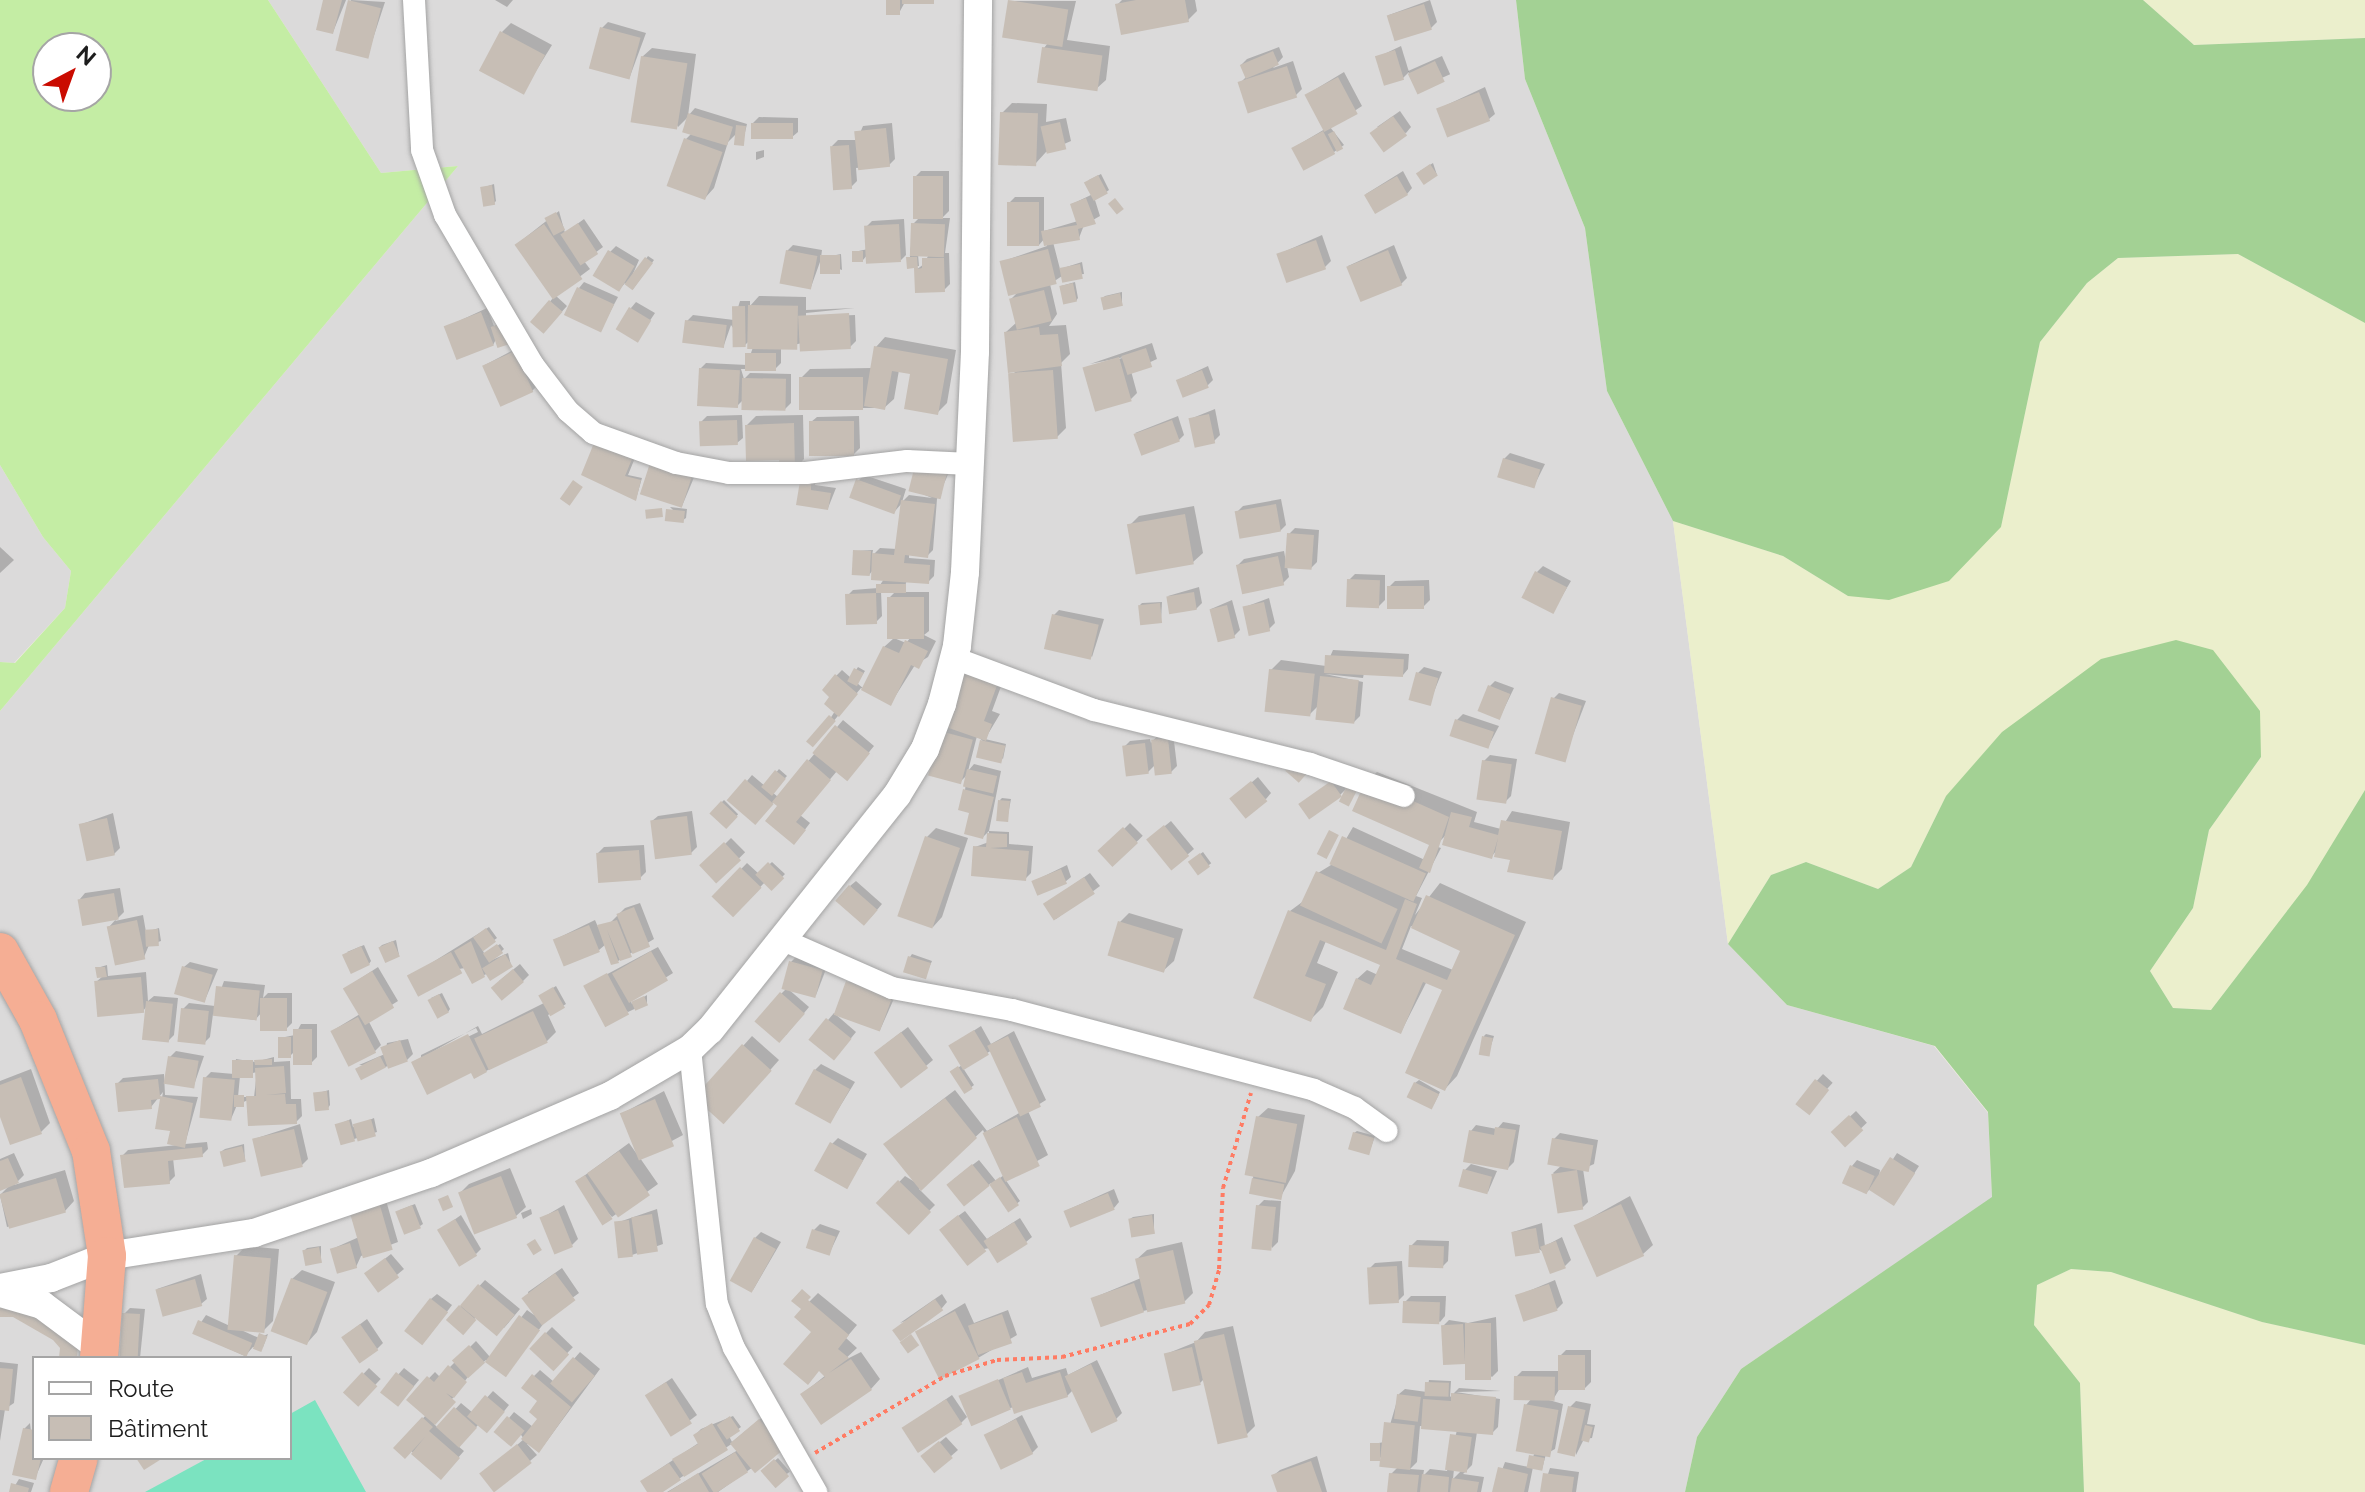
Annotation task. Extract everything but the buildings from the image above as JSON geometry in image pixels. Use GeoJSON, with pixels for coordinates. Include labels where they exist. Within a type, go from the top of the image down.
{"type":"FeatureCollection","features":[{"type":"Feature","properties":{"kind":"highway"},"geometry":{"type":"LineString","coordinates":[[0,952],[38,1020],[91,1151],[107,1256],[100,1354]]}},
{"type":"Feature","properties":{"kind":"highway"},"geometry":{"type":"LineString","coordinates":[[69,1492],[78,1460]]}},
{"type":"Feature","properties":{"kind":"street"},"geometry":{"type":"LineString","coordinates":[[414,0],[422,150],[445,215],[533,365],[568,411],[593,433],[676,463],[729,473],[806,473],[907,461],[970,464]]}},
{"type":"Feature","properties":{"kind":"street"},"geometry":{"type":"LineString","coordinates":[[0,1290],[51,1278],[107,1256],[254,1233],[431,1173],[610,1096],[690,1049],[739,996],[897,795],[925,749],[954,658],[970,464],[978,0]]}},
{"type":"Feature","properties":{"kind":"street"},"geometry":{"type":"LineString","coordinates":[[954,658],[1094,710],[1310,764],[1404,796]]}},
{"type":"Feature","properties":{"kind":"street"},"geometry":{"type":"LineString","coordinates":[[781,939],[892,988],[1012,1010],[1264,1075],[1355,1108],[1387,1131]]}},
{"type":"Feature","properties":{"kind":"street"},"geometry":{"type":"LineString","coordinates":[[690,1049],[717,1304],[734,1348],[816,1492]]}},
{"type":"Feature","properties":{"kind":"street"},"geometry":{"type":"LineString","coordinates":[[0,1290],[42,1305],[100,1354]]}},
{"type":"Feature","properties":{"kind":"path"},"geometry":{"type":"LineString","coordinates":[[799,1463],[945,1376],[997,1360],[1062,1357],[1190,1324],[1209,1305],[1219,1269],[1225,1176],[1258,1074],[1264,1075]]}},
{"type":"Feature","properties":{"kind":"shaded area"},"geometry":{"type":"Polygon","coordinates":[[[268,0],[1516,0],[1525,79],[1585,228],[1607,391],[1673,521],[1728,944],[1787,1005],[1934,1046],[1988,1113],[1992,1198],[1741,1369],[1697,1437],[1685,1492],[0,1492],[0,711],[458,166],[381,173],[268,0]]]}},
{"type":"Feature","properties":{"kind":"shaded area"},"geometry":{"type":"Polygon","coordinates":[[[0,465],[43,537],[71,571],[65,608],[14,663],[0,662],[0,465]]]}},
{"type":"Feature","properties":{"kind":"green space"},"geometry":{"type":"Polygon","coordinates":[[[0,0],[268,0],[381,173],[458,166],[0,711],[0,662],[15,663],[65,608],[71,571],[43,537],[0,465],[0,0]]]}},
{"type":"Feature","properties":{"kind":"green space"},"geometry":{"type":"Polygon","coordinates":[[[1516,0],[2143,0],[2194,45],[2365,38],[2365,323],[2238,254],[2118,258],[2087,283],[2040,342],[2001,527],[1949,581],[1889,600],[1848,596],[1783,556],[1673,521],[1607,391],[1585,228],[1525,79],[1516,0]]]}},
{"type":"Feature","properties":{"kind":"green space"},"geometry":{"type":"Polygon","coordinates":[[[2143,0],[2365,0],[2365,38],[2194,45],[2143,0]]]}},
{"type":"Feature","properties":{"kind":"green space"},"geometry":{"type":"Polygon","coordinates":[[[2238,254],[2365,323],[2365,790],[2308,885],[2211,1010],[2173,1008],[2150,971],[2193,908],[2209,830],[2261,757],[1946,796],[1911,867],[1878,889],[1806,862],[1771,875],[1728,944],[1673,521],[1783,556],[1848,596],[2001,526],[2040,342],[2087,283],[2118,258],[2238,254]]]}},
{"type":"Feature","properties":{"kind":"green space"},"geometry":{"type":"Polygon","coordinates":[[[2176,640],[2213,650],[2260,711],[2261,757],[2209,830],[2193,908],[2150,971],[2173,1008],[2211,1010],[2307,885],[2365,790],[2365,1345],[2262,1322],[2111,1272],[2071,1269],[2037,1285],[2034,1325],[2080,1383],[2084,1492],[1685,1492],[1697,1437],[1741,1369],[1992,1197],[1988,1112],[1935,1046],[1787,1005],[1728,944],[1771,875],[1806,862],[1878,889],[1911,867],[1946,796],[2002,732],[2101,659],[2176,640]]]}},
{"type":"Feature","properties":{"kind":"green space"},"geometry":{"type":"Polygon","coordinates":[[[2071,1269],[2111,1272],[2262,1322],[2365,1345],[2365,1492],[2084,1492],[2080,1383],[2034,1325],[2037,1285],[2071,1269]]]}},
{"type":"Feature","properties":{"kind":"green space"},"geometry":{"type":"Polygon","coordinates":[[[315,1400],[366,1492],[145,1492],[204,1460],[292,1460],[292,1413],[315,1400]]]}}]}
